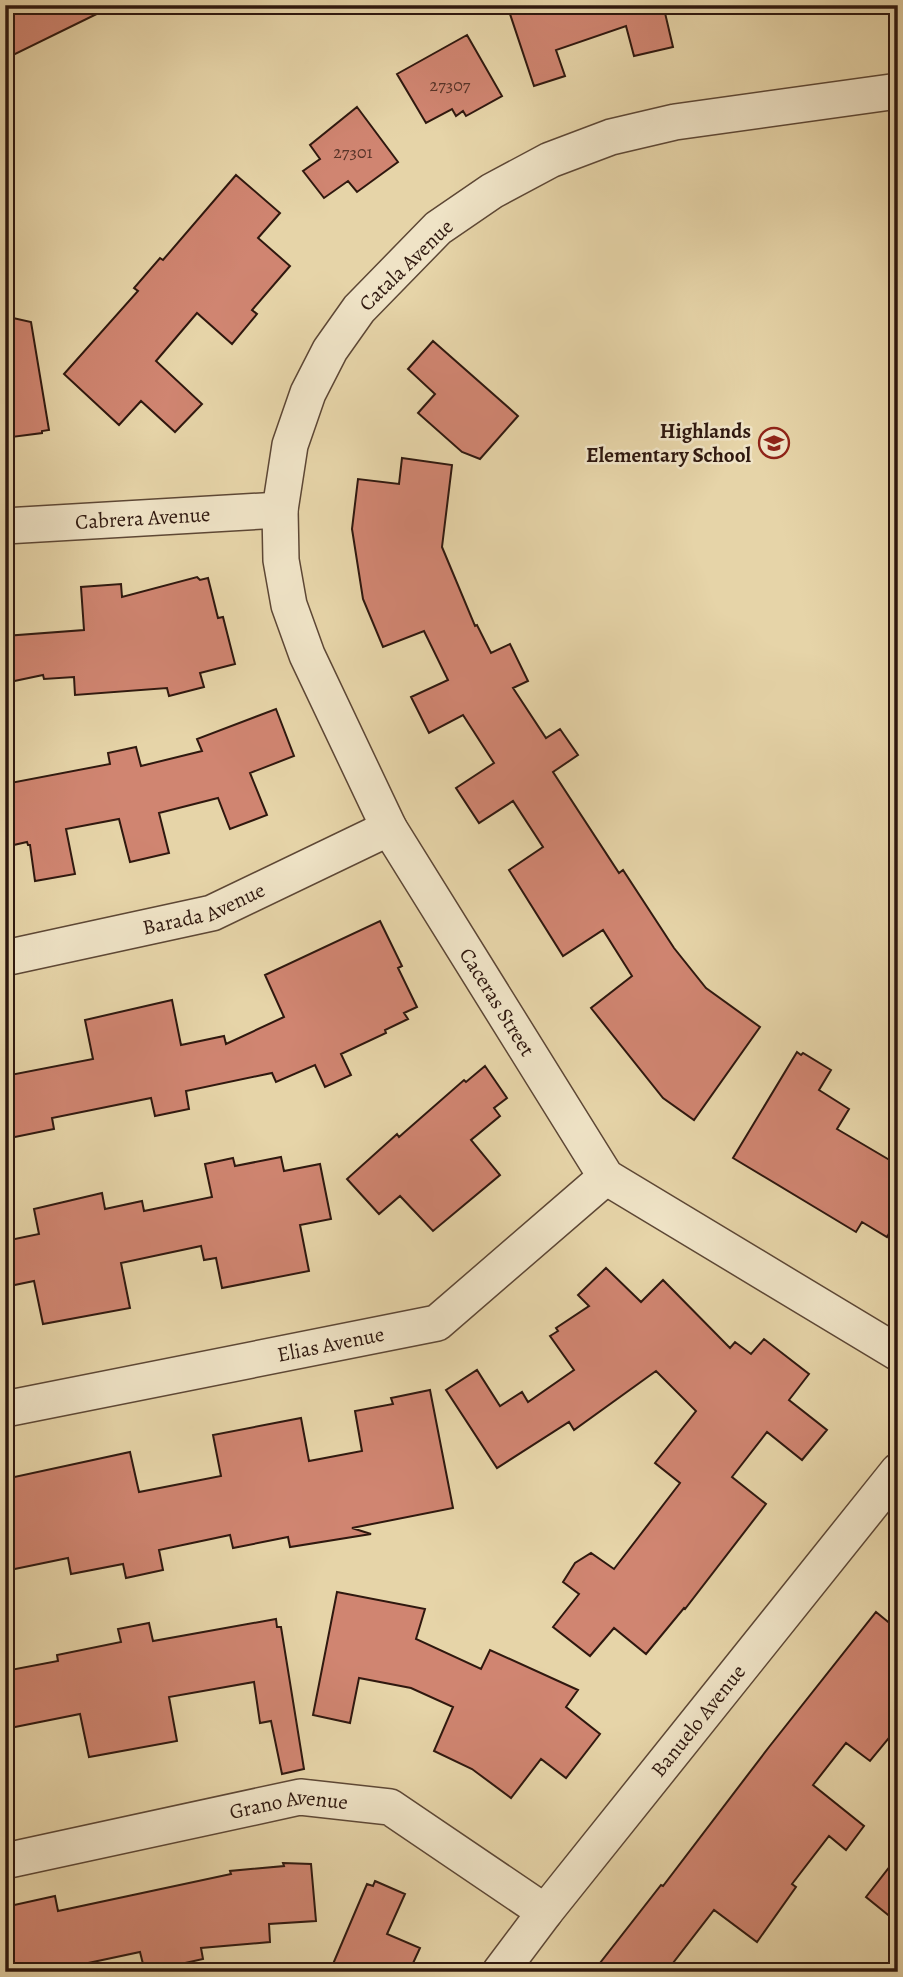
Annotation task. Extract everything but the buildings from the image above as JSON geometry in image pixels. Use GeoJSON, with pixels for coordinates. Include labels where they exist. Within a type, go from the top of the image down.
{"type":"FeatureCollection","features":[{"type":"Feature","properties":{"kind":"street","name":"Catala Avenue"},"geometry":{"type":"LineString","coordinates":[[280,510],[290,445],[307,393],[330,350],[359,309],[438,228],[492,191],[550,160],[611,137],[676,122],[898,91]]}},
{"type":"Feature","properties":{"kind":"street","name":"Cabrera Avenue"},"geometry":{"type":"LineString","coordinates":[[5,526],[280,510]]}},
{"type":"Feature","properties":{"kind":"street","name":"Caceras Street"},"geometry":{"type":"LineString","coordinates":[[280,510],[281,560],[289,605],[307,655],[389,828],[606,1177],[898,1353]]}},
{"type":"Feature","properties":{"kind":"street","name":"Barada Avenue"},"geometry":{"type":"LineString","coordinates":[[5,958],[212,913],[389,828]]}},
{"type":"Feature","properties":{"kind":"street","name":"Elias Avenue"},"geometry":{"type":"LineString","coordinates":[[5,1409],[437,1322],[606,1177]]}},
{"type":"Feature","properties":{"kind":"street","name":"Banuelo Avenue"},"geometry":{"type":"LineString","coordinates":[[500,1972],[898,1471]]}},
{"type":"Feature","properties":{"kind":"street","name":"Grano Avenue"},"geometry":{"type":"LineString","coordinates":[[5,1861],[300,1797],[390,1807],[545,1912]]}},
{"type":"Feature","properties":{"kind":"place","name":"Highlands Elementary School"},"geometry":{"type":"Point","coordinates":[774,443]}}]}
